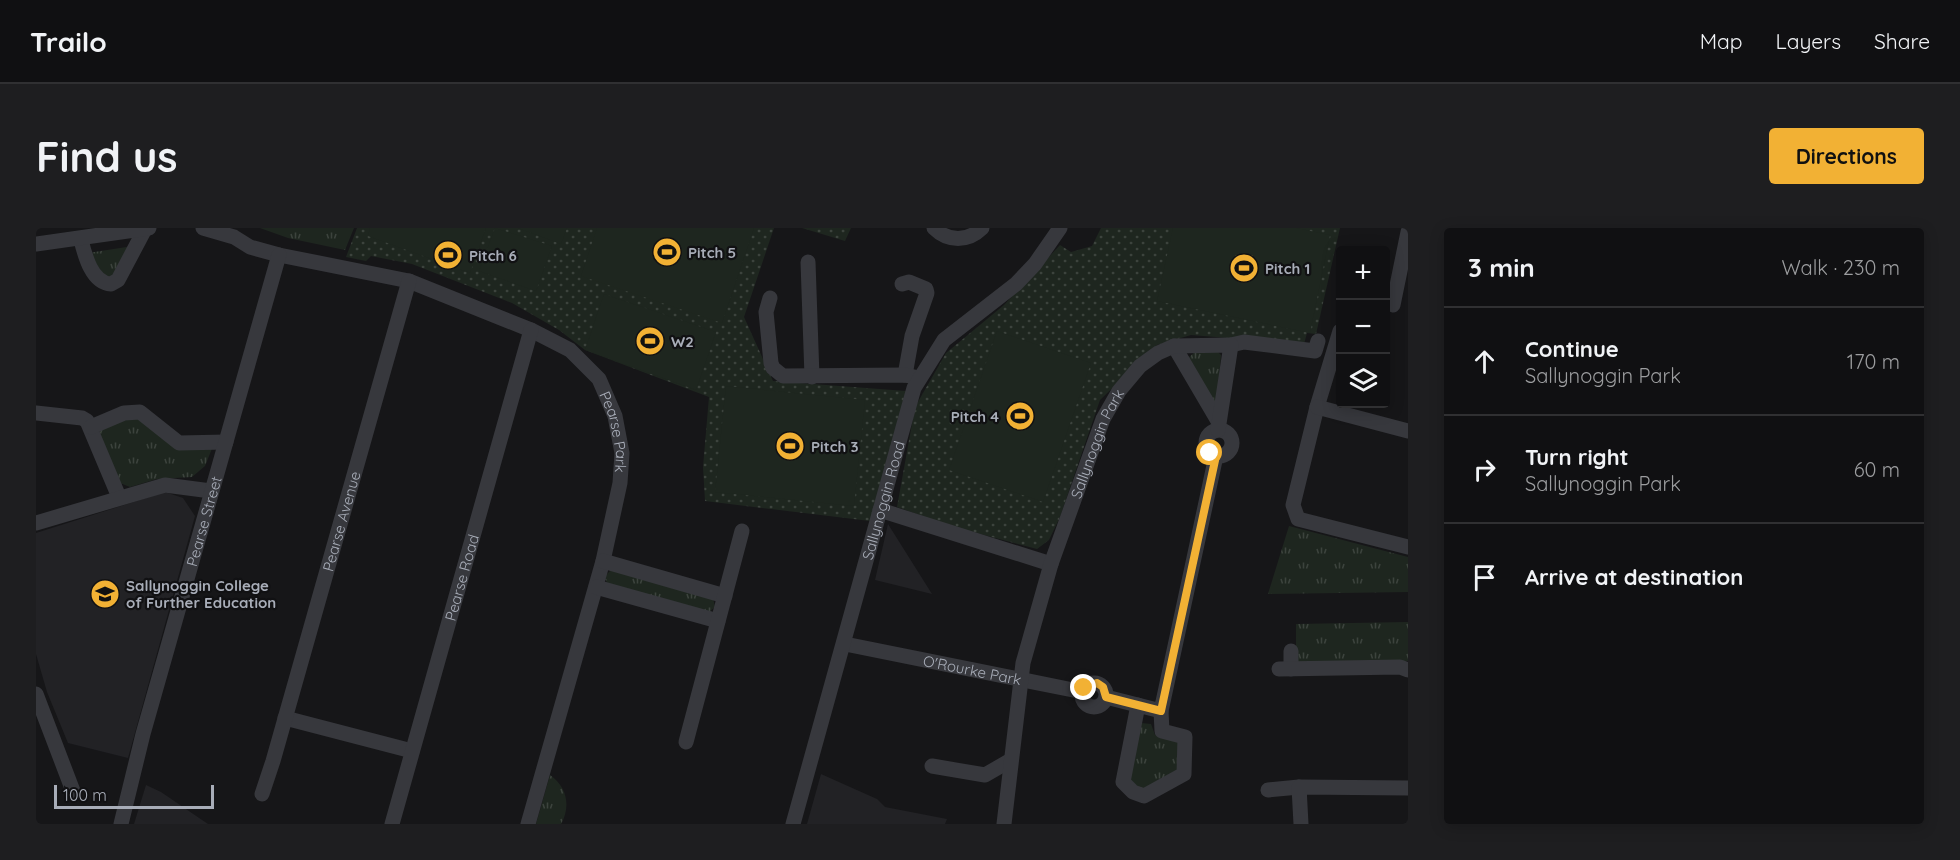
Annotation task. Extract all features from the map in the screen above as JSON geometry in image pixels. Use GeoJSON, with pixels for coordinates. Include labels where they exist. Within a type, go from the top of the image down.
{"type":"FeatureCollection","features":[{"type":"Feature","properties":{"kind":"street"},"geometry":{"type":"LineString","coordinates":[[81,240],[85,258],[100,280],[111,284],[118,280],[147,228]]}},
{"type":"Feature","properties":{"kind":"street"},"geometry":{"type":"LineString","coordinates":[[36,244],[81,240],[147,228]]}},
{"type":"Feature","properties":{"kind":"street","name":"Pearse Park"},"geometry":{"type":"LineString","coordinates":[[203,228],[234,237],[250,247],[279,255],[409,281],[531,330],[570,350],[598,379],[615,416],[622,453],[620,483],[596,587],[569,674],[528,824]]}},
{"type":"Feature","properties":{"kind":"street"},"geometry":{"type":"LineString","coordinates":[[934,228],[956,239],[968,238],[982,228]]}},
{"type":"Feature","properties":{"kind":"street","name":"Sallynoggin Road"},"geometry":{"type":"LineString","coordinates":[[793,824],[906,414],[912,377],[944,340],[1016,284],[1035,264],[1060,228]]}},
{"type":"Feature","properties":{"kind":"street"},"geometry":{"type":"LineString","coordinates":[[1396,306],[1408,232]]}},
{"type":"Feature","properties":{"kind":"street","name":"Pearse Street"},"geometry":{"type":"LineString","coordinates":[[122,824],[143,734],[279,255]]}},
{"type":"Feature","properties":{"kind":"street"},"geometry":{"type":"LineString","coordinates":[[808,262],[812,377]]}},
{"type":"Feature","properties":{"kind":"street","name":"Pearse Avenue"},"geometry":{"type":"LineString","coordinates":[[262,794],[409,281]]}},
{"type":"Feature","properties":{"kind":"street"},"geometry":{"type":"LineString","coordinates":[[770,298],[766,312],[773,368],[789,377],[912,377],[912,336],[927,293],[926,289],[909,282],[902,284]]}},
{"type":"Feature","properties":{"kind":"street","name":"Pearse Road"},"geometry":{"type":"LineString","coordinates":[[392,824],[531,330]]}},
{"type":"Feature","properties":{"kind":"street","name":"Sallynoggin Park"},"geometry":{"type":"LineString","coordinates":[[1022,681],[1023,663],[1051,564],[1103,419],[1119,391],[1140,366],[1158,353],[1174,346],[1231,345],[1244,342],[1315,351],[1318,341]]}},
{"type":"Feature","properties":{"kind":"street"},"geometry":{"type":"LineString","coordinates":[[1138,705],[1122,782],[1133,792],[1144,796],[1184,774],[1185,737],[1162,731],[1161,711],[1216,456],[1208,450],[1206,441],[1218,425],[1231,345]]}},
{"type":"Feature","properties":{"kind":"street"},"geometry":{"type":"LineString","coordinates":[[1174,346],[1218,425]]}},
{"type":"Feature","properties":{"kind":"street"},"geometry":{"type":"LineString","coordinates":[[1336,347],[1317,407],[1293,505],[1294,513],[1298,519],[1408,547]]}},
{"type":"Feature","properties":{"kind":"street"},"geometry":{"type":"LineString","coordinates":[[1317,407],[1408,431]]}},
{"type":"Feature","properties":{"kind":"street"},"geometry":{"type":"LineString","coordinates":[[91,427],[124,413],[140,412],[179,443],[226,442]]}},
{"type":"Feature","properties":{"kind":"street"},"geometry":{"type":"LineString","coordinates":[[36,413],[82,418],[91,427],[119,497]]}},
{"type":"Feature","properties":{"kind":"street"},"geometry":{"type":"LineString","coordinates":[[36,523],[165,485],[211,491]]}},
{"type":"Feature","properties":{"kind":"street"},"geometry":{"type":"LineString","coordinates":[[880,510],[1051,564]]}},
{"type":"Feature","properties":{"kind":"street"},"geometry":{"type":"LineString","coordinates":[[686,742],[742,531]]}},
{"type":"Feature","properties":{"kind":"street"},"geometry":{"type":"LineString","coordinates":[[603,561],[725,597]]}},
{"type":"Feature","properties":{"kind":"street"},"geometry":{"type":"LineString","coordinates":[[596,587],[718,621]]}},
{"type":"Feature","properties":{"kind":"street","name":"O'Rourke Park"},"geometry":{"type":"LineString","coordinates":[[844,644],[1022,681],[1006,792],[1004,824]]}},
{"type":"Feature","properties":{"kind":"street"},"geometry":{"type":"LineString","coordinates":[[1291,651],[1285,669],[1400,667],[1408,670]]}},
{"type":"Feature","properties":{"kind":"street"},"geometry":{"type":"LineString","coordinates":[[1022,681],[1083,692],[1088,684],[1097,683],[1103,687],[1106,697],[1161,711]]}},
{"type":"Feature","properties":{"kind":"street"},"geometry":{"type":"LineString","coordinates":[[36,694],[73,791]]}},
{"type":"Feature","properties":{"kind":"street"},"geometry":{"type":"LineString","coordinates":[[285,718],[412,751]]}},
{"type":"Feature","properties":{"kind":"street"},"geometry":{"type":"LineString","coordinates":[[985,775],[1011,760]]}},
{"type":"Feature","properties":{"kind":"street"},"geometry":{"type":"LineString","coordinates":[[932,766],[985,775],[1006,792]]}},
{"type":"Feature","properties":{"kind":"street"},"geometry":{"type":"LineString","coordinates":[[1268,790],[1299,787],[1408,788]]}},
{"type":"Feature","properties":{"kind":"street"},"geometry":{"type":"LineString","coordinates":[[1299,787],[1301,824]]}},
{"type":"Feature","properties":{"kind":"shaded area","name":"Sallynoggin College of Further Education"},"geometry":{"type":"Polygon","coordinates":[[[165,492],[183,498],[195,516],[128,758],[68,743],[47,692],[36,654],[36,533],[165,492]]]}},
{"type":"Feature","properties":{"kind":"shaded area"},"geometry":{"type":"Polygon","coordinates":[[[888,524],[932,594],[875,580],[888,524]]]}},
{"type":"Feature","properties":{"kind":"shaded area"},"geometry":{"type":"Polygon","coordinates":[[[821,774],[877,799],[885,807],[947,819],[945,824],[807,824],[821,774]]]}},
{"type":"Feature","properties":{"kind":"shaded area"},"geometry":{"type":"Polygon","coordinates":[[[146,785],[161,792],[208,824],[134,824],[146,785]]]}},
{"type":"Feature","properties":{"kind":"green space"},"geometry":{"type":"Polygon","coordinates":[[[260,228],[354,228],[345,250],[288,238],[260,228]]]}},
{"type":"Feature","properties":{"kind":"green space"},"geometry":{"type":"Polygon","coordinates":[[[357,228],[774,228],[744,317],[773,381],[906,391],[870,521],[705,501],[703,467],[709,397],[585,350],[559,330],[512,303],[412,264],[371,256],[366,261],[346,257],[357,228]]]}},
{"type":"Feature","properties":{"kind":"green space","name":"Pitch 6"},"geometry":{"type":"Polygon","coordinates":[[[370,228],[486,228],[470,273],[368,236],[370,228]]]}},
{"type":"Feature","properties":{"kind":"green space"},"geometry":{"type":"Polygon","coordinates":[[[495,228],[552,246],[536,291],[479,271],[495,228]]]}},
{"type":"Feature","properties":{"kind":"green space"},"geometry":{"type":"Polygon","coordinates":[[[518,228],[567,228],[561,244],[518,228]]]}},
{"type":"Feature","properties":{"kind":"green space","name":"Pitch 5"},"geometry":{"type":"Polygon","coordinates":[[[597,228],[754,228],[722,323],[581,276],[597,228]]]}},
{"type":"Feature","properties":{"kind":"green space"},"geometry":{"type":"Polygon","coordinates":[[[802,228],[851,228],[845,241],[802,228]]]}},
{"type":"Feature","properties":{"kind":"green space"},"geometry":{"type":"Polygon","coordinates":[[[1101,228],[1340,228],[1316,334],[1307,333],[1304,344],[1191,335],[1157,345],[1100,400],[1060,517],[1049,540],[1037,549],[954,527],[897,507],[915,407],[946,353],[1004,305],[1060,245],[1071,252],[1092,246],[1101,228]]]}},
{"type":"Feature","properties":{"kind":"green space","name":"Pitch 1"},"geometry":{"type":"Polygon","coordinates":[[[1173,228],[1296,228],[1330,235],[1310,333],[1157,301],[1173,228]]]}},
{"type":"Feature","properties":{"kind":"green space"},"geometry":{"type":"Polygon","coordinates":[[[133,246],[111,277],[105,276],[88,253],[133,246]]]}},
{"type":"Feature","properties":{"kind":"green space"},"geometry":{"type":"Polygon","coordinates":[[[604,294],[716,332],[696,390],[585,350],[604,294]]]}},
{"type":"Feature","properties":{"kind":"green space","name":"Pitch 4"},"geometry":{"type":"Polygon","coordinates":[[[997,331],[1091,363],[1043,502],[949,470],[997,331]]]}},
{"type":"Feature","properties":{"kind":"green space"},"geometry":{"type":"Polygon","coordinates":[[[1216,350],[1221,355],[1216,410],[1188,358],[1196,351],[1216,350]]]}},
{"type":"Feature","properties":{"kind":"green space","name":"Pitch 3"},"geometry":{"type":"Polygon","coordinates":[[[726,386],[865,400],[854,506],[715,492],[726,386]]]}},
{"type":"Feature","properties":{"kind":"green space"},"geometry":{"type":"Polygon","coordinates":[[[137,416],[170,442],[213,446],[205,466],[192,477],[157,479],[130,487],[120,483],[98,432],[101,427],[137,416]]]}},
{"type":"Feature","properties":{"kind":"green space"},"geometry":{"type":"Polygon","coordinates":[[[1289,526],[1408,557],[1408,592],[1268,594],[1289,526]]]}},
{"type":"Feature","properties":{"kind":"green space"},"geometry":{"type":"Polygon","coordinates":[[[613,568],[713,598],[715,607],[709,612],[609,586],[604,577],[613,568]]]}},
{"type":"Feature","properties":{"kind":"green space"},"geometry":{"type":"Polygon","coordinates":[[[1408,622],[1408,661],[1296,664],[1296,624],[1408,622]]]}},
{"type":"Feature","properties":{"kind":"green space"},"geometry":{"type":"Polygon","coordinates":[[[1141,723],[1151,724],[1155,735],[1178,741],[1181,769],[1144,790],[1129,781],[1141,723]]]}},
{"type":"Feature","properties":{"kind":"green space"},"geometry":{"type":"Polygon","coordinates":[[[550,775],[560,785],[566,797],[564,817],[561,824],[536,824],[550,775]]]}},
{"type":"Feature","properties":{"kind":"place","name":"Pitch 5"},"geometry":{"type":"Point","coordinates":[667,252]}},
{"type":"Feature","properties":{"kind":"place","name":"Pitch 6"},"geometry":{"type":"Point","coordinates":[448,255]}},
{"type":"Feature","properties":{"kind":"place","name":"Pitch 1"},"geometry":{"type":"Point","coordinates":[1244,268]}},
{"type":"Feature","properties":{"kind":"place","name":"W2"},"geometry":{"type":"Point","coordinates":[650,341]}},
{"type":"Feature","properties":{"kind":"place","name":"Pitch 4"},"geometry":{"type":"Point","coordinates":[1020,416]}},
{"type":"Feature","properties":{"kind":"place","name":"Pitch 3"},"geometry":{"type":"Point","coordinates":[790,446]}},
{"type":"Feature","properties":{"kind":"place","name":"Sallynoggin College of Further Education"},"geometry":{"type":"Point","coordinates":[105,594]}},
{"type":"Feature","properties":{"kind":"route"},"geometry":{"type":"LineString","coordinates":[[1084,688],[1092,683],[1101,684],[1106,697],[1161,711],[1216,456],[1210,453]]}}]}
